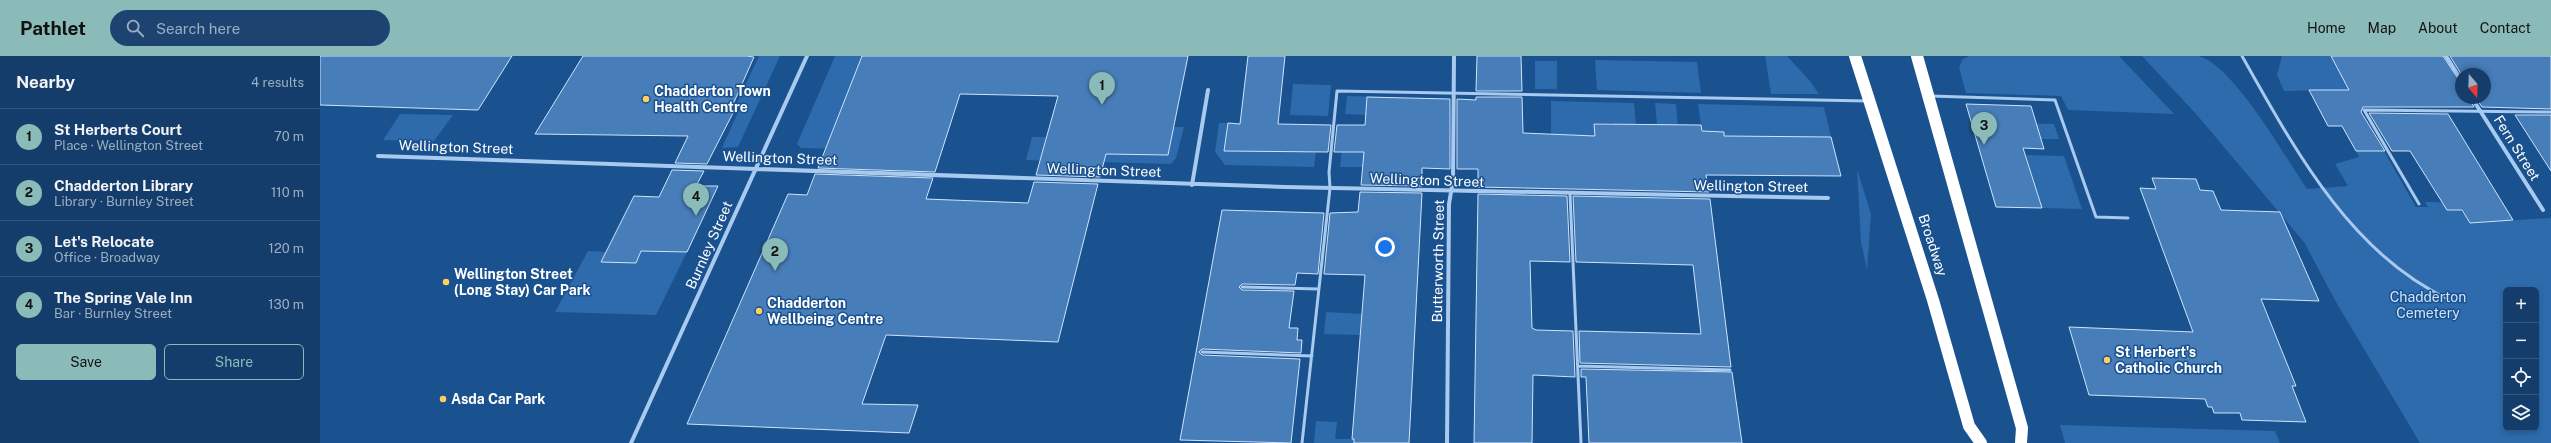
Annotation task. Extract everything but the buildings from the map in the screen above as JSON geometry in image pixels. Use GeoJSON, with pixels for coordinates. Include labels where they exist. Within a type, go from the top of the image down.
{"type":"FeatureCollection","features":[{"type":"Feature","properties":{"kind":"highway","name":"Broadway"},"geometry":{"type":"LineString","coordinates":[[1855,56],[1933,300],[1969,426],[1981,443]]}},
{"type":"Feature","properties":{"kind":"highway"},"geometry":{"type":"LineString","coordinates":[[1917,56],[1927,96],[2022,428],[2021,443]]}},
{"type":"Feature","properties":{"kind":"street","name":"Burnley Street"},"geometry":{"type":"LineString","coordinates":[[631,443],[807,56]]}},
{"type":"Feature","properties":{"kind":"street","name":"Butterworth Street"},"geometry":{"type":"LineString","coordinates":[[1447,443],[1450,192],[1453,180],[1452,93],[1454,56]]}},
{"type":"Feature","properties":{"kind":"street"},"geometry":{"type":"LineString","coordinates":[[2446,56],[2455,70]]}},
{"type":"Feature","properties":{"kind":"street"},"geometry":{"type":"LineString","coordinates":[[1192,184],[1208,90]]}},
{"type":"Feature","properties":{"kind":"street","name":"Fern Street"},"geometry":{"type":"LineString","coordinates":[[2476,104],[2543,210]]}},
{"type":"Feature","properties":{"kind":"street","name":"Wellington Street"},"geometry":{"type":"LineString","coordinates":[[378,156],[1450,192],[1828,198]]}},
{"type":"Feature","properties":{"kind":"lane"},"geometry":{"type":"LineString","coordinates":[[2242,56],[2284,130],[2352,224],[2376,252],[2428,290],[2450,300]]}},
{"type":"Feature","properties":{"kind":"lane"},"geometry":{"type":"LineString","coordinates":[[1302,443],[1330,188],[1329,172],[1337,91],[1870,100]]}},
{"type":"Feature","properties":{"kind":"lane"},"geometry":{"type":"LineString","coordinates":[[1927,96],[2055,100],[2096,217],[2128,218]]}},
{"type":"Feature","properties":{"kind":"lane"},"geometry":{"type":"LineString","coordinates":[[2418,204],[2364,110],[2551,112]]}},
{"type":"Feature","properties":{"kind":"lane"},"geometry":{"type":"LineString","coordinates":[[1570,194],[1581,443]]}},
{"type":"Feature","properties":{"kind":"lane"},"geometry":{"type":"LineString","coordinates":[[1242,287],[1319,290]]}},
{"type":"Feature","properties":{"kind":"lane"},"geometry":{"type":"LineString","coordinates":[[1202,352],[1312,356]]}},
{"type":"Feature","properties":{"kind":"lane"},"geometry":{"type":"LineString","coordinates":[[1578,366],[1730,370]]}},
{"type":"Feature","properties":{"kind":"green space"},"geometry":{"type":"Polygon","coordinates":[[[759,56],[780,56],[738,147],[722,148],[742,103],[737,103],[759,56]]]}},
{"type":"Feature","properties":{"kind":"green space"},"geometry":{"type":"Polygon","coordinates":[[[835,56],[862,56],[827,145],[841,149],[801,148],[797,144],[835,56]]]}},
{"type":"Feature","properties":{"kind":"green space"},"geometry":{"type":"Polygon","coordinates":[[[1765,56],[1787,56],[1810,81],[1819,94],[1771,94],[1765,56]]]}},
{"type":"Feature","properties":{"kind":"green space"},"geometry":{"type":"Polygon","coordinates":[[[1969,56],[2119,56],[2174,114],[2068,110],[2061,96],[1966,93],[1959,67],[1963,59],[1969,56]]]}},
{"type":"Feature","properties":{"kind":"green space","name":"Chadderton Cemetery"},"geometry":{"type":"Polygon","coordinates":[[[2142,56],[2198,56],[2212,63],[2227,76],[2258,114],[2307,189],[2348,186],[2335,164],[2359,157],[2356,151],[2384,151],[2416,207],[2428,207],[2425,202],[2446,203],[2461,211],[2470,223],[2551,218],[2551,443],[2420,443],[2336,302],[2304,242],[2197,115],[2142,56]]]}},
{"type":"Feature","properties":{"kind":"green space"},"geometry":{"type":"Polygon","coordinates":[[[2282,56],[2331,56],[2352,95],[2334,90],[2284,91],[2277,75],[2282,56]]]}},
{"type":"Feature","properties":{"kind":"green space"},"geometry":{"type":"Polygon","coordinates":[[[1595,60],[1697,62],[1701,93],[1597,90],[1595,60]]]}},
{"type":"Feature","properties":{"kind":"green space"},"geometry":{"type":"Polygon","coordinates":[[[1535,61],[1557,61],[1557,89],[1535,89],[1535,61]]]}},
{"type":"Feature","properties":{"kind":"green space"},"geometry":{"type":"Polygon","coordinates":[[[1293,84],[1331,85],[1328,116],[1290,115],[1293,84]]]}},
{"type":"Feature","properties":{"kind":"green space"},"geometry":{"type":"Polygon","coordinates":[[[1347,96],[1386,97],[1385,105],[1367,104],[1366,115],[1345,114],[1347,96]]]}},
{"type":"Feature","properties":{"kind":"green space"},"geometry":{"type":"Polygon","coordinates":[[[1551,101],[1634,103],[1636,124],[1614,136],[1613,123],[1594,123],[1595,136],[1551,134],[1551,101]]]}},
{"type":"Feature","properties":{"kind":"green space"},"geometry":{"type":"Polygon","coordinates":[[[1655,103],[1676,104],[1679,138],[1657,125],[1655,103]]]}},
{"type":"Feature","properties":{"kind":"green space"},"geometry":{"type":"Polygon","coordinates":[[[1698,104],[1824,107],[1831,137],[1724,140],[1723,132],[1714,131],[1703,140],[1698,104]]]}},
{"type":"Feature","properties":{"kind":"green space"},"geometry":{"type":"Polygon","coordinates":[[[400,114],[453,115],[434,141],[383,140],[400,114]]]}},
{"type":"Feature","properties":{"kind":"green space"},"geometry":{"type":"Polygon","coordinates":[[[1219,123],[1228,123],[1225,151],[1316,152],[1314,167],[1225,165],[1215,152],[1219,123]]]}},
{"type":"Feature","properties":{"kind":"green space"},"geometry":{"type":"Polygon","coordinates":[[[2017,123],[2054,124],[2059,139],[2022,139],[2017,123]]]}},
{"type":"Feature","properties":{"kind":"green space"},"geometry":{"type":"Polygon","coordinates":[[[1174,127],[1184,127],[1176,158],[1171,164],[1026,160],[1032,137],[1046,137],[1043,151],[1168,155],[1174,127]]]}},
{"type":"Feature","properties":{"kind":"green space"},"geometry":{"type":"Polygon","coordinates":[[[1342,148],[1381,149],[1364,156],[1363,167],[1340,167],[1342,148]]]}},
{"type":"Feature","properties":{"kind":"green space"},"geometry":{"type":"Polygon","coordinates":[[[2026,155],[2064,156],[2082,209],[2042,208],[2026,155]]]}},
{"type":"Feature","properties":{"kind":"green space"},"geometry":{"type":"Polygon","coordinates":[[[1857,169],[1871,214],[1867,270],[1861,242],[1857,169]]]}},
{"type":"Feature","properties":{"kind":"green space"},"geometry":{"type":"Polygon","coordinates":[[[588,251],[606,252],[601,262],[635,263],[641,251],[687,252],[656,315],[555,312],[588,251]]]}},
{"type":"Feature","properties":{"kind":"green space"},"geometry":{"type":"Polygon","coordinates":[[[1326,312],[1362,314],[1360,335],[1324,334],[1326,312]]]}},
{"type":"Feature","properties":{"kind":"green space"},"geometry":{"type":"Polygon","coordinates":[[[1316,421],[1337,422],[1335,439],[1354,439],[1354,443],[1314,443],[1316,421]]]}},
{"type":"Feature","properties":{"kind":"green space"},"geometry":{"type":"Polygon","coordinates":[[[2060,425],[2275,431],[2280,443],[2065,443],[2060,425]]]}},
{"type":"Feature","properties":{"kind":"place","name":"Chadderton Town Health Centre"},"geometry":{"type":"Point","coordinates":[646,99]}},
{"type":"Feature","properties":{"kind":"place","name":"St Herberts Court"},"geometry":{"type":"Point","coordinates":[1102,105]}},
{"type":"Feature","properties":{"kind":"place","name":"Let's Relocate"},"geometry":{"type":"Point","coordinates":[1984,145]}},
{"type":"Feature","properties":{"kind":"place","name":"The Spring Vale Inn"},"geometry":{"type":"Point","coordinates":[696,216]}},
{"type":"Feature","properties":{"kind":"place","name":"Chadderton Library"},"geometry":{"type":"Point","coordinates":[775,271]}},
{"type":"Feature","properties":{"kind":"place","name":"Wellington Street (Long Stay) Car Park"},"geometry":{"type":"Point","coordinates":[446,282]}},
{"type":"Feature","properties":{"kind":"place","name":"Chadderton Wellbeing Centre"},"geometry":{"type":"Point","coordinates":[759,311]}},
{"type":"Feature","properties":{"kind":"place","name":"St Herbert's Catholic Church"},"geometry":{"type":"Point","coordinates":[2107,360]}},
{"type":"Feature","properties":{"kind":"place","name":"Asda Car Park"},"geometry":{"type":"Point","coordinates":[443,399]}}]}
